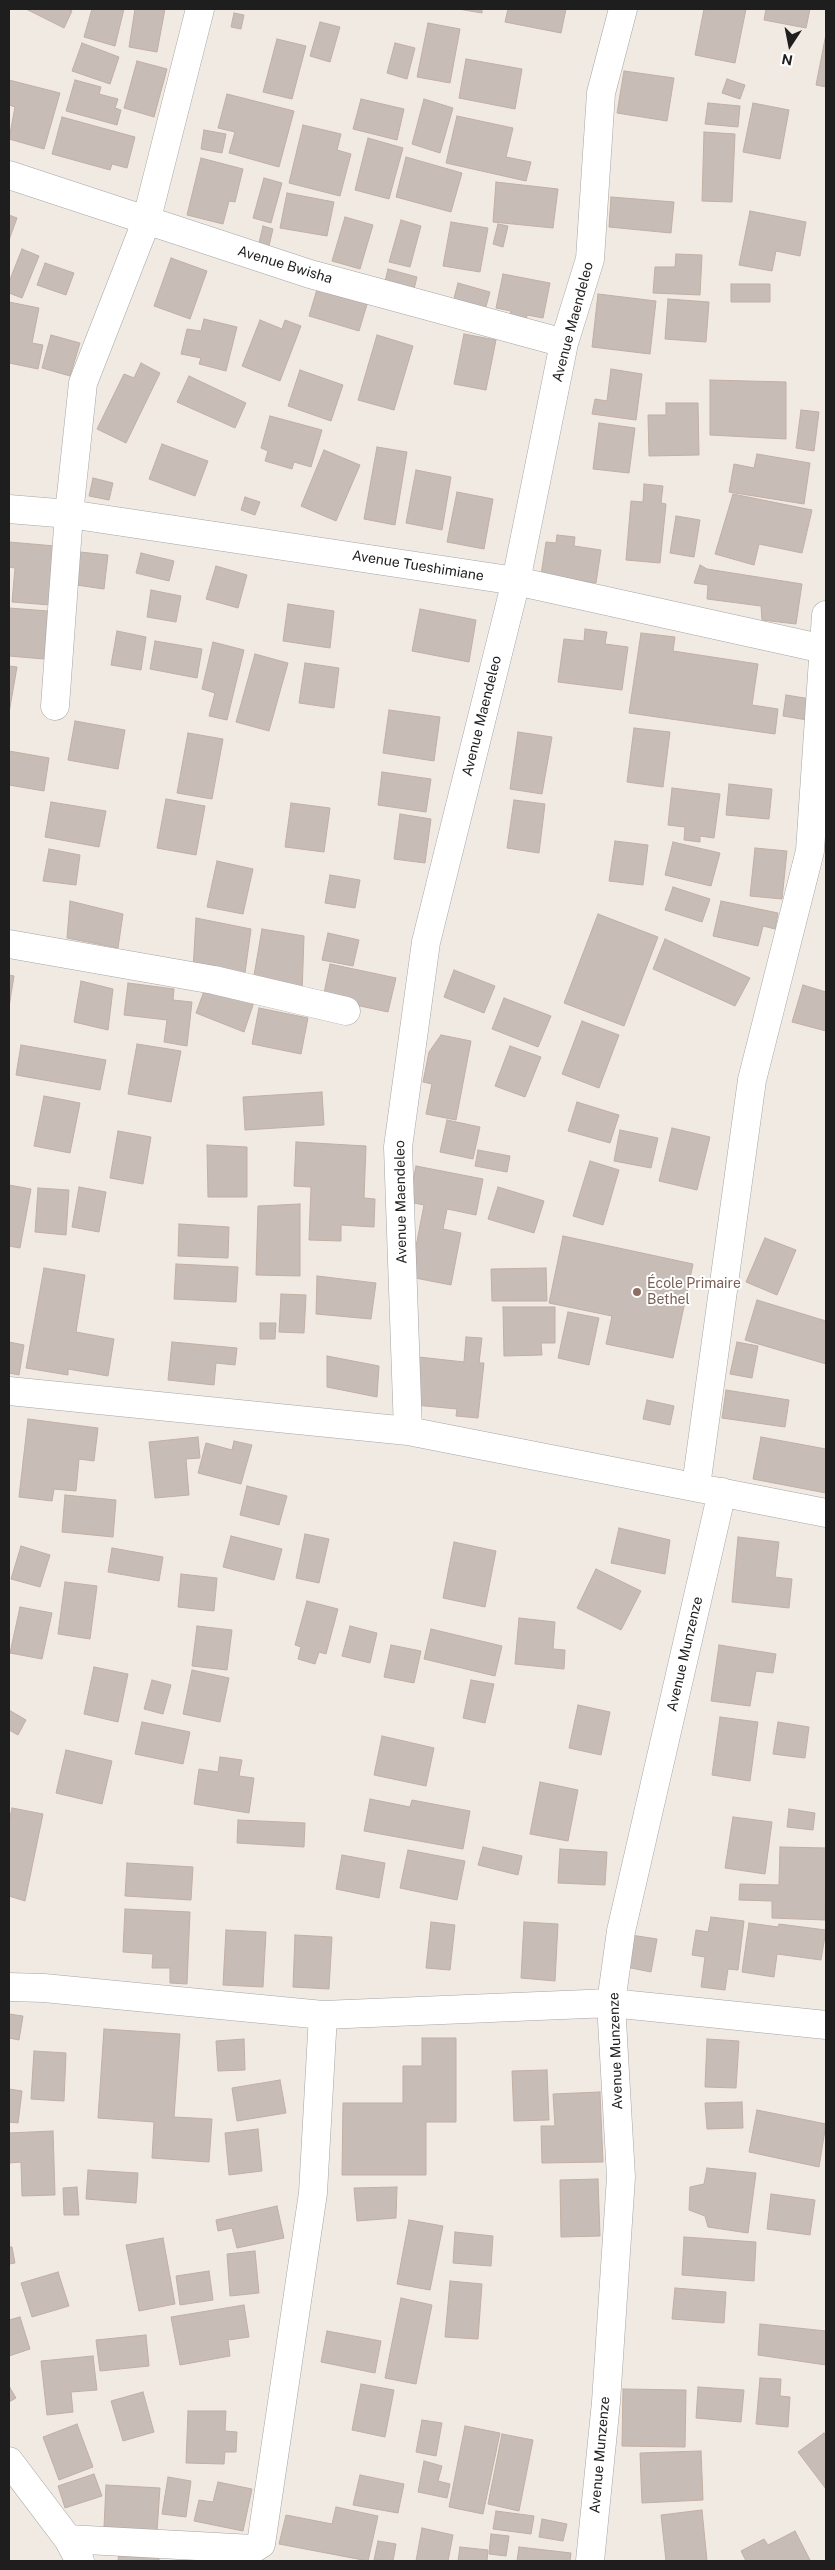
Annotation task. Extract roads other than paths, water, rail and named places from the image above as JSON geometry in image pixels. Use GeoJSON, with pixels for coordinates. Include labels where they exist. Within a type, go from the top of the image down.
{"type":"FeatureCollection","features":[{"type":"Feature","properties":{"kind":"street"},"geometry":{"type":"LineString","coordinates":[[55,706],[69,514],[83,383],[146,222],[200,9]]}},
{"type":"Feature","properties":{"kind":"street","name":"Avenue Maendeleo"},"geometry":{"type":"LineString","coordinates":[[408,1431],[398,1147],[426,942],[516,581],[564,343],[590,258],[601,94],[623,9]]}},
{"type":"Feature","properties":{"kind":"street","name":"Avenue Bwisha"},"geometry":{"type":"LineString","coordinates":[[9,175],[146,222],[327,279],[564,343]]}},
{"type":"Feature","properties":{"kind":"street","name":"Avenue Tueshimiane"},"geometry":{"type":"LineString","coordinates":[[9,509],[69,514],[516,581],[824,649]]}},
{"type":"Feature","properties":{"kind":"street","name":"Avenue Munzenze"},"geometry":{"type":"LineString","coordinates":[[590,2561],[606,2402],[621,2177],[611,2003],[622,1931],[709,1489],[752,1080],[808,858],[826,615]]}},
{"type":"Feature","properties":{"kind":"street"},"geometry":{"type":"LineString","coordinates":[[9,944],[214,980],[346,1011]]}},
{"type":"Feature","properties":{"kind":"street"},"geometry":{"type":"LineString","coordinates":[[9,1391],[408,1431],[826,1513]]}},
{"type":"Feature","properties":{"kind":"street"},"geometry":{"type":"LineString","coordinates":[[9,1987],[44,1988],[323,2015],[611,2003],[826,2025]]}},
{"type":"Feature","properties":{"kind":"street"},"geometry":{"type":"LineString","coordinates":[[9,2461],[74,2550],[254,2549],[261,2544],[313,2193],[323,2015]]}},
{"type":"Feature","properties":{"kind":"place","name":"École Primaire Bethel"},"geometry":{"type":"Point","coordinates":[637,1292]}}]}
